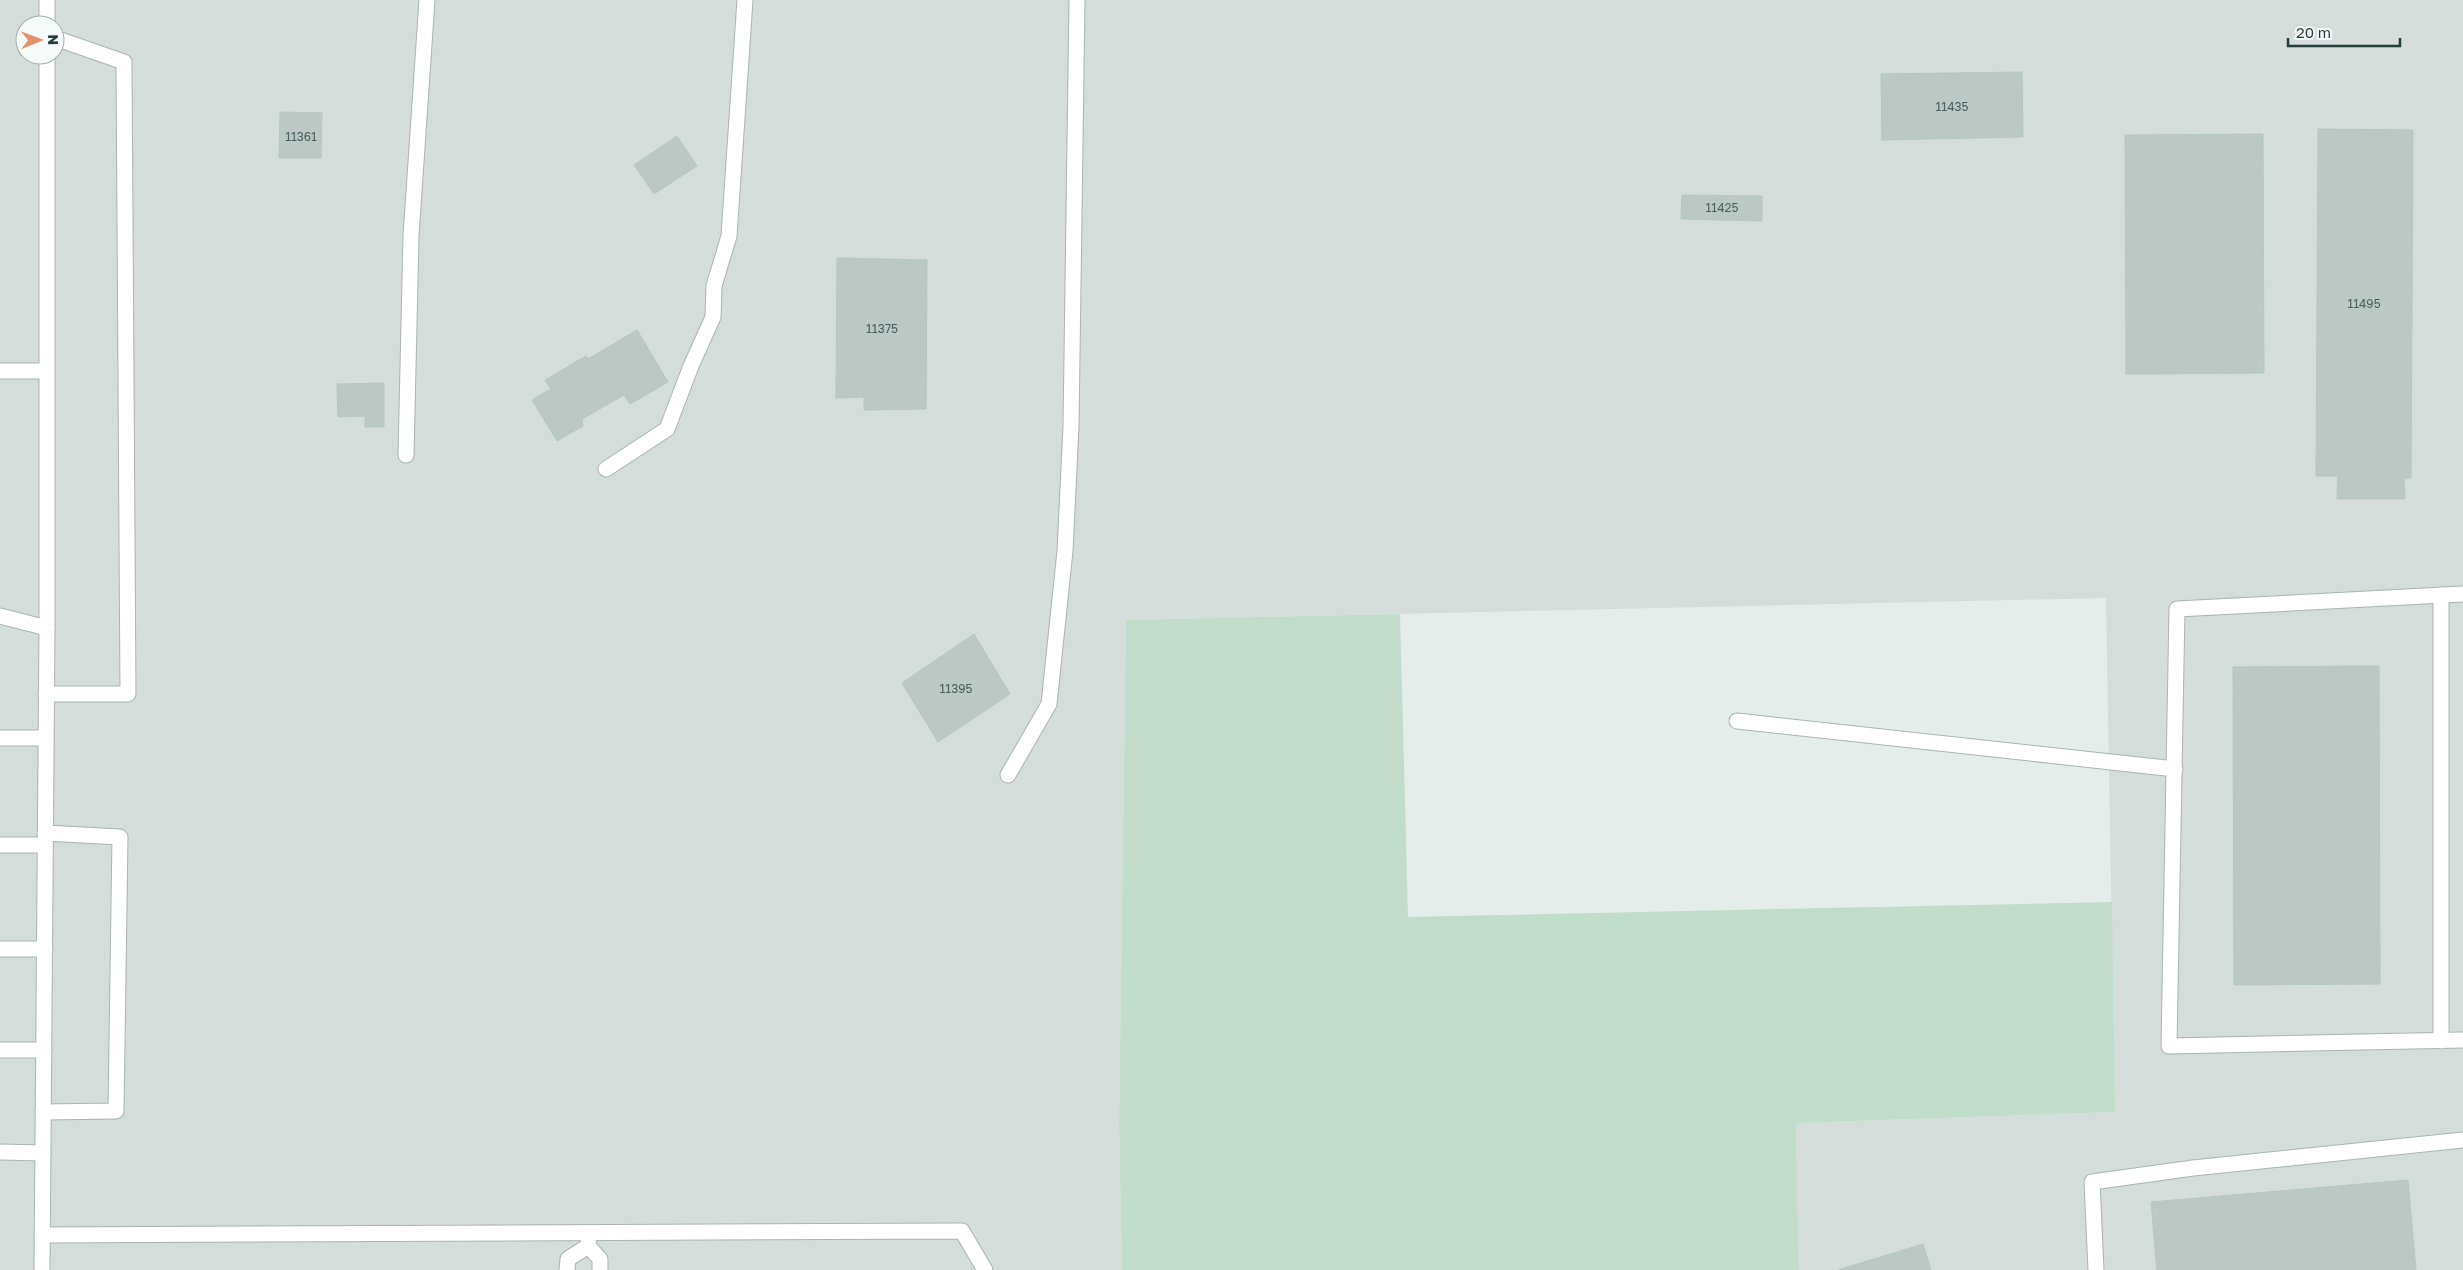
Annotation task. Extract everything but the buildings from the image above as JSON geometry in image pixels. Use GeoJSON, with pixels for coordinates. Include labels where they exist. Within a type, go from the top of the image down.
{"type":"FeatureCollection","features":[{"type":"Feature","properties":{"kind":"lane"},"geometry":{"type":"LineString","coordinates":[[47,0],[47,15]]}},
{"type":"Feature","properties":{"kind":"lane"},"geometry":{"type":"LineString","coordinates":[[406,455],[410,236],[427,0]]}},
{"type":"Feature","properties":{"kind":"lane"},"geometry":{"type":"LineString","coordinates":[[606,469],[667,429],[691,366],[713,317],[714,286],[729,236],[745,0]]}},
{"type":"Feature","properties":{"kind":"lane"},"geometry":{"type":"LineString","coordinates":[[1008,775],[1049,704],[1065,551],[1071,427],[1077,0]]}},
{"type":"Feature","properties":{"kind":"lane"},"geometry":{"type":"LineString","coordinates":[[46,694],[128,694],[124,62],[65,41]]}},
{"type":"Feature","properties":{"kind":"lane"},"geometry":{"type":"LineString","coordinates":[[42,1270],[46,738],[47,65]]}},
{"type":"Feature","properties":{"kind":"lane"},"geometry":{"type":"LineString","coordinates":[[0,371],[46,371]]}},
{"type":"Feature","properties":{"kind":"lane"},"geometry":{"type":"LineString","coordinates":[[2463,594],[2177,609],[2170,1046],[2463,1040]]}},
{"type":"Feature","properties":{"kind":"lane"},"geometry":{"type":"LineString","coordinates":[[2441,1041],[2442,595]]}},
{"type":"Feature","properties":{"kind":"lane"},"geometry":{"type":"LineString","coordinates":[[0,616],[46,628]]}},
{"type":"Feature","properties":{"kind":"lane"},"geometry":{"type":"LineString","coordinates":[[1737,721],[2175,769]]}},
{"type":"Feature","properties":{"kind":"lane"},"geometry":{"type":"LineString","coordinates":[[0,738],[46,738]]}},
{"type":"Feature","properties":{"kind":"lane"},"geometry":{"type":"LineString","coordinates":[[0,845],[45,839],[120,837],[116,1112],[43,1112]]}},
{"type":"Feature","properties":{"kind":"lane"},"geometry":{"type":"LineString","coordinates":[[0,949],[45,949]]}},
{"type":"Feature","properties":{"kind":"lane"},"geometry":{"type":"LineString","coordinates":[[0,1050],[44,1050]]}},
{"type":"Feature","properties":{"kind":"lane"},"geometry":{"type":"LineString","coordinates":[[2096,1270],[2092,1182],[2193,1168],[2463,1140]]}},
{"type":"Feature","properties":{"kind":"lane"},"geometry":{"type":"LineString","coordinates":[[0,1152],[43,1153]]}},
{"type":"Feature","properties":{"kind":"lane"},"geometry":{"type":"LineString","coordinates":[[42,1235],[588,1240],[962,1232],[985,1270]]}},
{"type":"Feature","properties":{"kind":"lane"},"geometry":{"type":"LineString","coordinates":[[567,1270],[568,1259],[588,1240]]}},
{"type":"Feature","properties":{"kind":"lane"},"geometry":{"type":"LineString","coordinates":[[588,1240],[600,1259],[600,1270]]}},
{"type":"Feature","properties":{"kind":"shaded area"},"geometry":{"type":"Polygon","coordinates":[[[0,0],[2463,0],[2463,1270],[1799,1270],[1796,1123],[2115,1112],[2106,598],[1126,620],[1119,1124],[1122,1270],[0,1270],[0,0]]]}},
{"type":"Feature","properties":{"kind":"green space"},"geometry":{"type":"Polygon","coordinates":[[[1400,614],[1408,917],[2112,902],[2115,1112],[1796,1123],[1799,1270],[1122,1270],[1119,1124],[1126,620],[1400,614]]]}}]}
